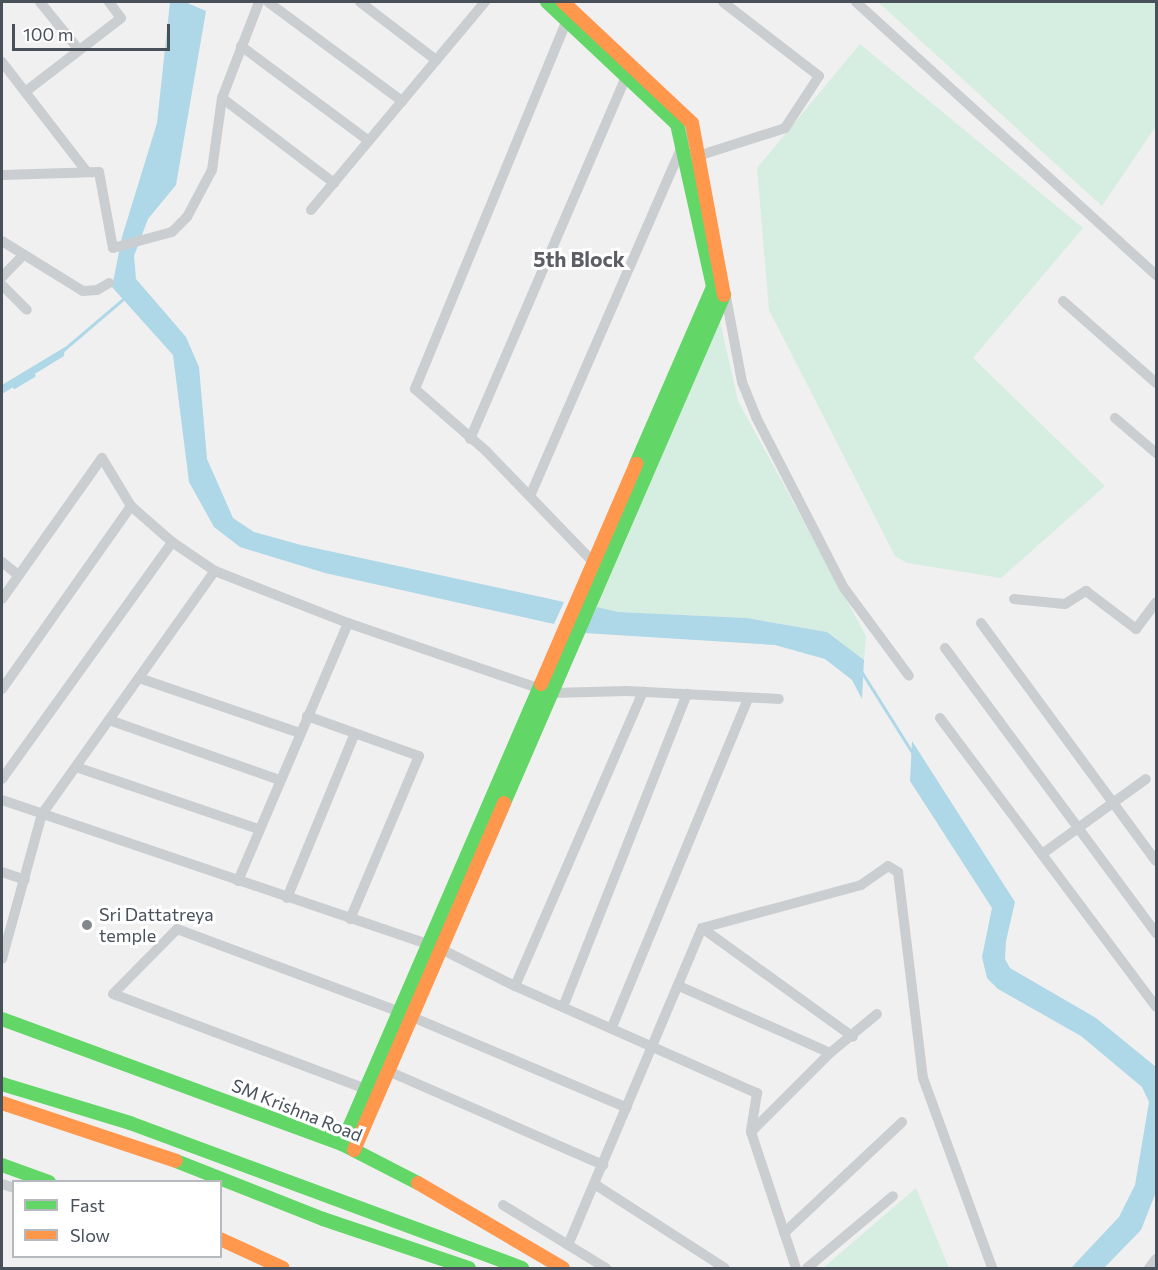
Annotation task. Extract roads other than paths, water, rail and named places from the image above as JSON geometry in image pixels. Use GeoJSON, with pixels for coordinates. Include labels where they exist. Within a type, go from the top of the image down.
{"type":"FeatureCollection","features":[{"type":"Feature","properties":{"kind":"main road"},"geometry":{"type":"LineString","coordinates":[[546,690],[594,563],[719,289],[683,140],[677,124],[547,2]]}},
{"type":"Feature","properties":{"kind":"main road"},"geometry":{"type":"LineString","coordinates":[[348,1147],[388,1071],[406,1014],[434,947],[719,289],[692,123],[563,2]]}},
{"type":"Feature","properties":{"kind":"main road"},"geometry":{"type":"LineString","coordinates":[[348,1147],[366,1089],[406,1014]]}},
{"type":"Feature","properties":{"kind":"main road","name":"SM Krishna Road"},"geometry":{"type":"LineString","coordinates":[[2,1019],[62,1038],[348,1147],[449,1199],[563,1269]]}},
{"type":"Feature","properties":{"kind":"main road"},"geometry":{"type":"LineString","coordinates":[[2,1084],[130,1123],[522,1269]]}},
{"type":"Feature","properties":{"kind":"main road"},"geometry":{"type":"LineString","coordinates":[[2,1103],[76,1126],[469,1269]]}},
{"type":"Feature","properties":{"kind":"main road"},"geometry":{"type":"LineString","coordinates":[[2,1166],[44,1180]]}},
{"type":"Feature","properties":{"kind":"main road"},"geometry":{"type":"LineString","coordinates":[[226,1240],[283,1269]]}},
{"type":"Feature","properties":{"kind":"street"},"geometry":{"type":"LineString","coordinates":[[40,2],[79,50]]}},
{"type":"Feature","properties":{"kind":"street"},"geometry":{"type":"LineString","coordinates":[[25,92],[121,18],[109,2]]}},
{"type":"Feature","properties":{"kind":"street"},"geometry":{"type":"LineString","coordinates":[[2,176],[99,172],[114,248],[143,238],[172,232],[187,217],[212,170],[222,98],[259,2]]}},
{"type":"Feature","properties":{"kind":"street"},"geometry":{"type":"LineString","coordinates":[[268,2],[402,101]]}},
{"type":"Feature","properties":{"kind":"street"},"geometry":{"type":"LineString","coordinates":[[360,2],[436,60]]}},
{"type":"Feature","properties":{"kind":"street"},"geometry":{"type":"LineString","coordinates":[[311,210],[485,2]]}},
{"type":"Feature","properties":{"kind":"street"},"geometry":{"type":"LineString","coordinates":[[698,156],[785,128],[819,76],[723,2]]}},
{"type":"Feature","properties":{"kind":"street"},"geometry":{"type":"LineString","coordinates":[[856,2],[1156,275]]}},
{"type":"Feature","properties":{"kind":"street"},"geometry":{"type":"LineString","coordinates":[[567,20],[416,380],[415,389],[422,399],[470,439],[530,496],[594,563]]}},
{"type":"Feature","properties":{"kind":"street"},"geometry":{"type":"LineString","coordinates":[[242,46],[369,141]]}},
{"type":"Feature","properties":{"kind":"street"},"geometry":{"type":"LineString","coordinates":[[2,62],[87,172]]}},
{"type":"Feature","properties":{"kind":"street"},"geometry":{"type":"LineString","coordinates":[[470,439],[626,77]]}},
{"type":"Feature","properties":{"kind":"street"},"geometry":{"type":"LineString","coordinates":[[222,98],[334,183]]}},
{"type":"Feature","properties":{"kind":"street"},"geometry":{"type":"LineString","coordinates":[[530,496],[692,123]]}},
{"type":"Feature","properties":{"kind":"street"},"geometry":{"type":"LineString","coordinates":[[2,241],[82,291],[97,290],[110,283]]}},
{"type":"Feature","properties":{"kind":"street"},"geometry":{"type":"LineString","coordinates":[[2,277],[23,255]]}},
{"type":"Feature","properties":{"kind":"street"},"geometry":{"type":"LineString","coordinates":[[2,285],[27,310]]}},
{"type":"Feature","properties":{"kind":"street"},"geometry":{"type":"LineString","coordinates":[[719,289],[742,382],[756,417],[844,588],[909,676]]}},
{"type":"Feature","properties":{"kind":"street"},"geometry":{"type":"LineString","coordinates":[[1063,302],[1156,383]]}},
{"type":"Feature","properties":{"kind":"street"},"geometry":{"type":"LineString","coordinates":[[1115,418],[1156,453]]}},
{"type":"Feature","properties":{"kind":"street"},"geometry":{"type":"LineString","coordinates":[[2,598],[102,458],[131,506],[172,542],[215,571],[348,623],[546,690],[779,699]]}},
{"type":"Feature","properties":{"kind":"street"},"geometry":{"type":"LineString","coordinates":[[2,689],[131,506]]}},
{"type":"Feature","properties":{"kind":"street"},"geometry":{"type":"LineString","coordinates":[[2,779],[172,542]]}},
{"type":"Feature","properties":{"kind":"street"},"geometry":{"type":"LineString","coordinates":[[2,562],[18,575]]}},
{"type":"Feature","properties":{"kind":"street"},"geometry":{"type":"LineString","coordinates":[[2,959],[42,814],[215,571]]}},
{"type":"Feature","properties":{"kind":"street"},"geometry":{"type":"LineString","coordinates":[[1014,598],[1065,604],[1086,591],[1136,629],[1156,602]]}},
{"type":"Feature","properties":{"kind":"street"},"geometry":{"type":"LineString","coordinates":[[238,881],[258,829],[348,623]]}},
{"type":"Feature","properties":{"kind":"street"},"geometry":{"type":"LineString","coordinates":[[981,623],[1156,861]]}},
{"type":"Feature","properties":{"kind":"street"},"geometry":{"type":"LineString","coordinates":[[945,648],[1156,933]]}},
{"type":"Feature","properties":{"kind":"street"},"geometry":{"type":"LineString","coordinates":[[139,678],[300,733]]}},
{"type":"Feature","properties":{"kind":"street"},"geometry":{"type":"LineString","coordinates":[[515,986],[643,692]]}},
{"type":"Feature","properties":{"kind":"street"},"geometry":{"type":"LineString","coordinates":[[563,1007],[687,694]]}},
{"type":"Feature","properties":{"kind":"street"},"geometry":{"type":"LineString","coordinates":[[612,1027],[748,698]]}},
{"type":"Feature","properties":{"kind":"street"},"geometry":{"type":"LineString","coordinates":[[307,716],[419,756],[350,920]]}},
{"type":"Feature","properties":{"kind":"street"},"geometry":{"type":"LineString","coordinates":[[940,718],[1156,1008]]}},
{"type":"Feature","properties":{"kind":"street"},"geometry":{"type":"LineString","coordinates":[[109,720],[279,780]]}},
{"type":"Feature","properties":{"kind":"street"},"geometry":{"type":"LineString","coordinates":[[287,898],[356,734]]}},
{"type":"Feature","properties":{"kind":"street"},"geometry":{"type":"LineString","coordinates":[[76,767],[258,829]]}},
{"type":"Feature","properties":{"kind":"street"},"geometry":{"type":"LineString","coordinates":[[1042,854],[1146,779]]}},
{"type":"Feature","properties":{"kind":"street"},"geometry":{"type":"LineString","coordinates":[[2,800],[434,947],[515,986],[757,1093],[751,1132],[796,1269]]}},
{"type":"Feature","properties":{"kind":"street"},"geometry":{"type":"LineString","coordinates":[[702,928],[861,885],[888,866],[898,872],[923,1078],[992,1269]]}},
{"type":"Feature","properties":{"kind":"street"},"geometry":{"type":"LineString","coordinates":[[2,872],[25,880]]}},
{"type":"Feature","properties":{"kind":"street"},"geometry":{"type":"LineString","coordinates":[[568,1245],[596,1185],[702,928]]}},
{"type":"Feature","properties":{"kind":"street"},"geometry":{"type":"LineString","coordinates":[[702,928],[853,1037]]}},
{"type":"Feature","properties":{"kind":"street"},"geometry":{"type":"LineString","coordinates":[[366,1089],[113,994],[177,929],[406,1014],[627,1108]]}},
{"type":"Feature","properties":{"kind":"street"},"geometry":{"type":"LineString","coordinates":[[679,986],[830,1053]]}},
{"type":"Feature","properties":{"kind":"street"},"geometry":{"type":"LineString","coordinates":[[751,1132],[830,1053],[853,1037],[877,1014]]}},
{"type":"Feature","properties":{"kind":"street"},"geometry":{"type":"LineString","coordinates":[[388,1071],[603,1165]]}},
{"type":"Feature","properties":{"kind":"street"},"geometry":{"type":"LineString","coordinates":[[784,1233],[902,1122]]}},
{"type":"Feature","properties":{"kind":"street"},"geometry":{"type":"LineString","coordinates":[[596,1185],[725,1269]]}},
{"type":"Feature","properties":{"kind":"street"},"geometry":{"type":"LineString","coordinates":[[807,1269],[893,1196]]}},
{"type":"Feature","properties":{"kind":"street"},"geometry":{"type":"LineString","coordinates":[[503,1205],[606,1269]]}},
{"type":"Feature","properties":{"kind":"street"},"geometry":{"type":"LineString","coordinates":[[1149,1269],[1156,1259]]}},
{"type":"Feature","properties":{"kind":"water"},"geometry":{"type":"Polygon","coordinates":[[[170,2],[185,2],[206,11],[176,185],[148,219],[134,256],[136,279],[186,337],[199,367],[207,459],[233,518],[254,532],[301,545],[564,602],[554,624],[325,573],[240,547],[214,527],[189,482],[173,355],[112,287],[122,237],[157,123],[170,2]]]}},
{"type":"Feature","properties":{"kind":"water"},"geometry":{"type":"Polygon","coordinates":[[[65,347],[64,356],[2,394],[2,385],[65,347]]]}},
{"type":"Feature","properties":{"kind":"water"},"geometry":{"type":"Polygon","coordinates":[[[597,607],[618,612],[747,618],[827,632],[864,660],[862,699],[852,680],[825,659],[775,645],[584,633],[597,607]]]}},
{"type":"Feature","properties":{"kind":"water"},"geometry":{"type":"Polygon","coordinates":[[[912,741],[1015,902],[1006,941],[1005,959],[1010,968],[1096,1018],[1156,1067],[1156,1192],[1141,1230],[1104,1268],[1071,1268],[1119,1217],[1135,1185],[1149,1102],[1142,1087],[1081,1036],[998,989],[987,978],[982,957],[992,908],[910,781],[912,741]]]}},
{"type":"Feature","properties":{"kind":"waterway"},"geometry":{"type":"LineString","coordinates":[[62,351],[123,299]]}},
{"type":"Feature","properties":{"kind":"waterway"},"geometry":{"type":"LineString","coordinates":[[14,387],[34,375]]}},
{"type":"Feature","properties":{"kind":"waterway"},"geometry":{"type":"LineString","coordinates":[[861,671],[913,754]]}},
{"type":"Feature","properties":{"kind":"place","name":"Sri Dattatreya temple"},"geometry":{"type":"Point","coordinates":[87,925]}},
{"type":"Feature","properties":{"kind":"district","name":"5th Block"},"geometry":{"type":"Point","coordinates":[579,259]}}]}
